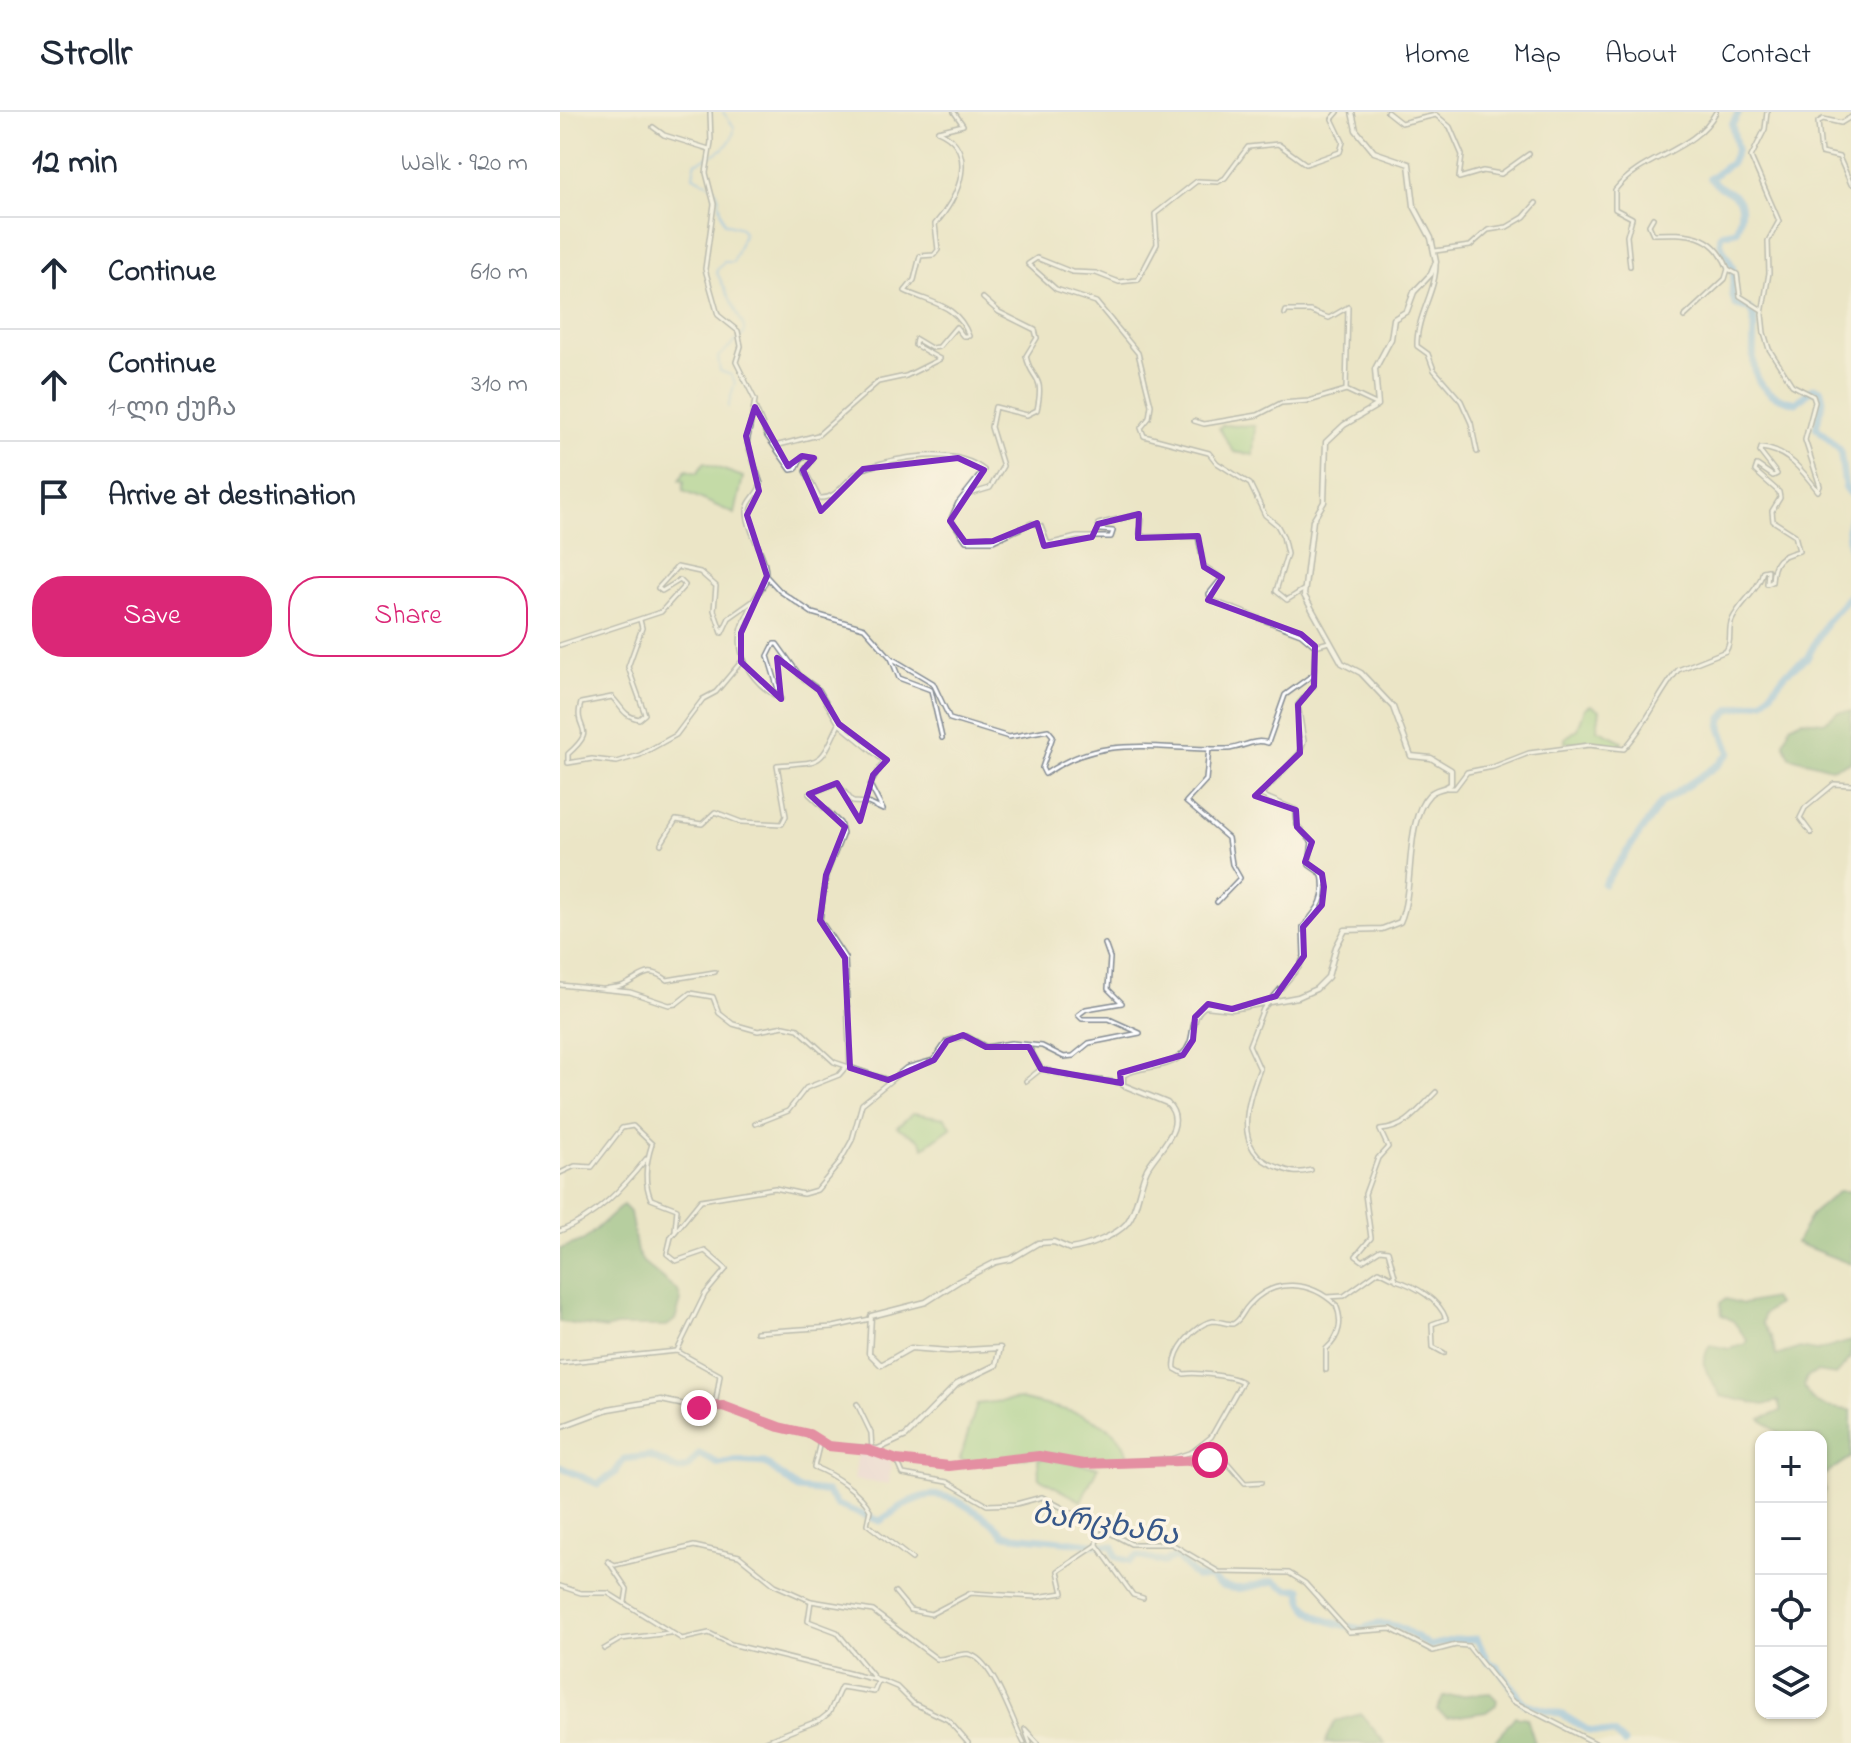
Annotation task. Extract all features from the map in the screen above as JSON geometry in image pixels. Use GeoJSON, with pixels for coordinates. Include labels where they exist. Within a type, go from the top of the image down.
{"type":"FeatureCollection","features":[{"type":"Feature","properties":{"kind":"street"},"geometry":{"type":"LineString","coordinates":[[710,112],[707,180],[714,204],[706,272],[718,315],[739,335],[741,346],[736,362],[753,394],[755,407],[791,470],[796,469],[802,456],[814,458],[805,471],[819,498],[834,496],[848,479],[863,469],[938,457],[958,458],[984,470],[958,503],[951,521],[966,541],[989,542],[1032,523],[1041,526],[1048,544],[1077,537],[1111,537],[1113,531],[1100,530],[1098,524],[1118,521],[1133,513],[1141,516],[1140,534],[1145,537],[1195,535],[1200,540],[1204,566],[1222,578],[1209,594],[1211,600],[1247,611],[1271,626],[1301,634],[1315,646]]}},
{"type":"Feature","properties":{"kind":"street"},"geometry":{"type":"LineString","coordinates":[[775,446],[818,435],[878,382],[906,376],[940,359],[915,345],[916,339],[931,348],[939,347],[956,327],[963,336],[969,336],[963,319],[953,311],[946,311],[927,297],[905,291],[914,280],[920,256],[934,255],[938,250],[935,224],[949,205],[963,176],[960,152],[953,139],[938,131],[963,125],[954,112]]}},
{"type":"Feature","properties":{"kind":"street"},"geometry":{"type":"LineString","coordinates":[[1303,590],[1287,600],[1276,591],[1287,554],[1283,536],[1265,515],[1250,484],[1217,463],[1209,453],[1144,436],[1141,428],[1149,418],[1151,405],[1138,353],[1096,302],[1067,296],[1028,264],[1037,258],[1047,259],[1072,272],[1096,273],[1119,282],[1138,280],[1157,244],[1154,224],[1161,208],[1181,197],[1197,181],[1218,182],[1225,178],[1248,147],[1278,144],[1306,164],[1343,151],[1343,142],[1333,122],[1338,112]]}},
{"type":"Feature","properties":{"kind":"street"},"geometry":{"type":"LineString","coordinates":[[1352,112],[1356,130],[1374,152],[1409,164],[1414,206],[1435,251],[1436,262],[1432,286],[1419,317],[1417,346],[1428,354],[1434,370],[1461,401],[1471,423],[1477,452]]}},
{"type":"Feature","properties":{"kind":"street"},"geometry":{"type":"LineString","coordinates":[[1387,112],[1401,123],[1436,115],[1445,120],[1462,155],[1459,178],[1483,171],[1501,174],[1529,154]]}},
{"type":"Feature","properties":{"kind":"street"},"geometry":{"type":"LineString","coordinates":[[1630,266],[1627,236],[1632,218],[1615,209],[1615,190],[1638,166],[1661,158],[1704,130],[1716,112]]}},
{"type":"Feature","properties":{"kind":"street"},"geometry":{"type":"LineString","coordinates":[[1121,1083],[1128,1072],[1158,1066],[1183,1055],[1193,1040],[1195,1018],[1205,1006],[1232,1009],[1304,995],[1320,986],[1330,971],[1340,937],[1348,928],[1382,929],[1400,922],[1406,903],[1407,873],[1413,858],[1411,836],[1430,792],[1455,788],[1467,772],[1493,767],[1529,753],[1589,745],[1624,749],[1653,714],[1660,694],[1672,683],[1678,670],[1726,651],[1731,638],[1731,620],[1761,581],[1763,571],[1768,570],[1767,584],[1772,582],[1776,561],[1782,555],[1799,551],[1795,535],[1773,521],[1772,511],[1780,498],[1779,492],[1755,471],[1757,465],[1773,476],[1777,474],[1760,452],[1761,448],[1768,449],[1791,460],[1818,491],[1805,440],[1815,402],[1813,396],[1792,385],[1769,349],[1763,310],[1769,273],[1768,241],[1779,221],[1751,157],[1765,129],[1767,112]]}},
{"type":"Feature","properties":{"kind":"street"},"geometry":{"type":"LineString","coordinates":[[1851,117],[1841,123],[1823,119],[1818,122],[1821,153],[1839,157],[1851,184]]}},
{"type":"Feature","properties":{"kind":"street"},"geometry":{"type":"LineString","coordinates":[[653,127],[708,155]]}},
{"type":"Feature","properties":{"kind":"street"},"geometry":{"type":"LineString","coordinates":[[1435,251],[1470,246],[1488,230],[1507,227],[1524,217],[1536,203]]}},
{"type":"Feature","properties":{"kind":"street"},"geometry":{"type":"LineString","coordinates":[[1653,218],[1649,225],[1653,234],[1688,231],[1719,252],[1728,269],[1737,274],[1740,296],[1755,309],[1763,310]]}},
{"type":"Feature","properties":{"kind":"street"},"geometry":{"type":"LineString","coordinates":[[1378,405],[1375,369],[1391,339],[1394,319],[1407,311],[1414,292],[1431,274],[1436,262]]}},
{"type":"Feature","properties":{"kind":"street"},"geometry":{"type":"LineString","coordinates":[[1684,317],[1725,279],[1728,269]]}},
{"type":"Feature","properties":{"kind":"street"},"geometry":{"type":"LineString","coordinates":[[966,495],[990,488],[1003,466],[991,427],[995,407],[1027,415],[1037,410],[1040,396],[1038,376],[1028,366],[1026,356],[1037,338],[1035,330],[999,312],[983,298]]}},
{"type":"Feature","properties":{"kind":"street"},"geometry":{"type":"LineString","coordinates":[[1285,314],[1300,309],[1329,318],[1348,307],[1346,390]]}},
{"type":"Feature","properties":{"kind":"street"},"geometry":{"type":"LineString","coordinates":[[1194,421],[1204,424],[1258,415],[1281,403],[1309,401],[1346,390],[1378,405]]}},
{"type":"Feature","properties":{"kind":"street"},"geometry":{"type":"LineString","coordinates":[[1378,405],[1344,425],[1326,442],[1324,502],[1313,520],[1303,590],[1342,663],[1361,673],[1385,695],[1398,717],[1411,756],[1431,758],[1451,770],[1453,777],[1447,788]]}},
{"type":"Feature","properties":{"kind":"street"},"geometry":{"type":"LineString","coordinates":[[755,407],[746,436],[761,484],[751,500],[747,515],[767,576],[780,591],[812,613],[864,628],[891,658],[933,683],[950,719],[1009,737],[1048,730],[1053,736],[1042,768],[1045,774],[1070,757],[1122,744],[1231,749],[1258,739],[1268,743],[1285,695],[1314,674]]}},
{"type":"Feature","properties":{"kind":"street"},"geometry":{"type":"LineString","coordinates":[[560,645],[661,612],[684,589],[680,580],[662,591],[658,588],[677,567],[700,572],[716,586],[714,610],[722,633],[730,616],[753,601]]}},
{"type":"Feature","properties":{"kind":"street"},"geometry":{"type":"LineString","coordinates":[[640,620],[642,628],[628,667],[645,714],[639,719],[630,717],[618,708],[612,697],[581,703],[579,717],[585,731],[584,740],[568,754],[568,763],[592,759],[617,762],[640,755],[676,735],[703,699],[716,692],[741,662],[741,633],[767,576]]}},
{"type":"Feature","properties":{"kind":"street"},"geometry":{"type":"LineString","coordinates":[[1315,646],[1329,642]]}},
{"type":"Feature","properties":{"kind":"street"},"geometry":{"type":"LineString","coordinates":[[741,662],[758,682],[781,699],[768,656],[777,644],[800,676],[819,690],[839,724],[884,761],[870,785],[883,810],[868,803],[853,802],[837,783],[809,794],[840,823],[843,833],[826,875],[820,920],[845,958],[848,1068]]}},
{"type":"Feature","properties":{"kind":"street"},"geometry":{"type":"LineString","coordinates":[[1311,1170],[1288,1172],[1266,1163],[1254,1153],[1244,1127],[1250,1092],[1260,1069],[1249,1045],[1266,1004],[1300,966],[1304,956],[1303,927],[1322,905],[1324,896],[1322,874],[1309,865],[1312,842],[1297,825],[1296,810],[1261,795],[1300,753],[1304,741],[1298,705],[1314,686],[1315,646]]}},
{"type":"Feature","properties":{"kind":"street"},"geometry":{"type":"LineString","coordinates":[[891,658],[899,678],[931,690],[942,738]]}},
{"type":"Feature","properties":{"kind":"street"},"geometry":{"type":"LineString","coordinates":[[661,844],[676,820],[702,824],[715,812],[741,822],[782,824],[786,816],[777,765],[818,761],[825,755],[839,724]]}},
{"type":"Feature","properties":{"kind":"street"},"geometry":{"type":"LineString","coordinates":[[1209,748],[1206,780],[1186,802],[1228,838],[1232,864],[1240,878],[1217,902]]}},
{"type":"Feature","properties":{"kind":"street"},"geometry":{"type":"LineString","coordinates":[[1811,833],[1800,818],[1805,808],[1834,784],[1851,785]]}},
{"type":"Feature","properties":{"kind":"street"},"geometry":{"type":"LineString","coordinates":[[677,1351],[705,1294],[726,1269],[705,1251],[672,1261],[667,1254],[674,1234],[705,1197],[741,1196],[775,1188],[803,1194],[817,1190],[838,1165],[852,1140],[862,1104],[888,1080],[914,1063],[934,1060],[947,1041],[961,1036],[986,1047],[1011,1043],[1045,1047],[1064,1057],[1073,1056],[1089,1043],[1140,1033],[1113,1020],[1082,1019],[1078,1015],[1086,1009],[1122,1003],[1108,989],[1110,958],[1105,944]]}},
{"type":"Feature","properties":{"kind":"street"},"geometry":{"type":"LineString","coordinates":[[605,989],[621,988],[648,971],[656,972],[667,980],[715,972]]}},
{"type":"Feature","properties":{"kind":"street"},"geometry":{"type":"LineString","coordinates":[[560,985],[630,992],[669,1005],[676,1004],[690,993],[713,997],[725,1020],[758,1031],[784,1026],[798,1029],[810,1043],[848,1068],[863,1069],[888,1080]]}},
{"type":"Feature","properties":{"kind":"street"},"geometry":{"type":"LineString","coordinates":[[756,1332],[833,1327],[870,1319],[876,1312],[926,1302],[952,1284],[996,1262],[1011,1259],[1038,1243],[1077,1248],[1125,1225],[1148,1166],[1171,1135],[1174,1118],[1167,1103],[1121,1083],[1041,1069],[1029,1047]]}},
{"type":"Feature","properties":{"kind":"street"},"geometry":{"type":"LineString","coordinates":[[755,1124],[788,1111],[806,1088],[839,1075],[848,1068]]}},
{"type":"Feature","properties":{"kind":"street"},"geometry":{"type":"LineString","coordinates":[[1026,1081],[1041,1069]]}},
{"type":"Feature","properties":{"kind":"street"},"geometry":{"type":"LineString","coordinates":[[1396,1280],[1388,1251],[1380,1250],[1363,1261],[1357,1259],[1371,1238],[1365,1194],[1378,1158],[1388,1147],[1380,1130],[1399,1128],[1408,1122],[1436,1092]]}},
{"type":"Feature","properties":{"kind":"street"},"geometry":{"type":"LineString","coordinates":[[560,1173],[575,1166],[592,1167],[622,1128],[629,1127],[650,1139],[652,1144],[630,1182],[613,1193],[591,1217],[560,1231]]}},
{"type":"Feature","properties":{"kind":"street"},"geometry":{"type":"LineString","coordinates":[[646,1159],[651,1199],[677,1209],[674,1234]]}},
{"type":"Feature","properties":{"kind":"street"},"geometry":{"type":"LineString","coordinates":[[1327,1297],[1344,1296],[1379,1271],[1410,1284],[1431,1299],[1446,1316],[1432,1324],[1431,1335],[1433,1347],[1444,1353]]}},
{"type":"Feature","properties":{"kind":"street"},"geometry":{"type":"LineString","coordinates":[[1152,1461],[1192,1452],[1211,1437],[1241,1389],[1240,1379],[1214,1378],[1200,1372],[1184,1374],[1175,1369],[1174,1361],[1188,1336],[1211,1322],[1233,1324],[1258,1297],[1276,1288],[1304,1285],[1327,1297],[1340,1314],[1336,1339],[1326,1349],[1326,1370]]}},
{"type":"Feature","properties":{"kind":"street"},"geometry":{"type":"LineString","coordinates":[[870,1319],[869,1353],[881,1365],[911,1348],[949,1351],[995,1346],[1000,1352],[996,1365],[957,1384],[906,1436],[870,1450]]}},
{"type":"Feature","properties":{"kind":"street"},"geometry":{"type":"LineString","coordinates":[[560,1363],[677,1351],[720,1375],[715,1406]]}},
{"type":"Feature","properties":{"kind":"street"},"geometry":{"type":"LineString","coordinates":[[560,1427],[608,1409],[661,1400],[699,1408],[715,1406],[809,1434],[820,1442],[870,1450],[897,1460],[949,1466],[1039,1456],[1083,1464],[1225,1460],[1245,1483],[1262,1482]]}},
{"type":"Feature","properties":{"kind":"street"},"geometry":{"type":"LineString","coordinates":[[857,1404],[871,1433],[870,1450]]}},
{"type":"Feature","properties":{"kind":"street"},"geometry":{"type":"LineString","coordinates":[[820,1442],[814,1467],[833,1475],[870,1510],[867,1524],[912,1559]]}},
{"type":"Feature","properties":{"kind":"street"},"geometry":{"type":"LineString","coordinates":[[897,1460],[903,1474],[947,1482],[987,1505],[1016,1504],[1042,1497],[1131,1544],[1172,1544],[1229,1575],[1289,1573],[1305,1583],[1338,1618],[1342,1628],[1349,1632],[1391,1629],[1433,1651],[1456,1645],[1468,1646],[1487,1673],[1523,1710],[1545,1721],[1562,1724],[1595,1743]]}},
{"type":"Feature","properties":{"kind":"street"},"geometry":{"type":"LineString","coordinates":[[1099,1526],[1098,1543],[1133,1595],[1143,1598]]}},
{"type":"Feature","properties":{"kind":"street"},"geometry":{"type":"LineString","coordinates":[[895,1592],[910,1610],[931,1614],[971,1593],[1037,1597],[1063,1593],[1058,1571],[1098,1543]]}},
{"type":"Feature","properties":{"kind":"street"},"geometry":{"type":"LineString","coordinates":[[625,1602],[627,1589],[608,1561],[615,1565],[694,1546],[739,1556],[775,1585],[811,1601],[873,1611],[937,1659],[968,1654],[979,1659],[1011,1708],[1024,1743]]}},
{"type":"Feature","properties":{"kind":"street"},"geometry":{"type":"LineString","coordinates":[[560,1586],[581,1593],[608,1593],[669,1633],[689,1640],[709,1633],[731,1644],[897,1687],[913,1703],[938,1713],[968,1743]]}},
{"type":"Feature","properties":{"kind":"street"},"geometry":{"type":"LineString","coordinates":[[811,1601],[808,1621],[837,1632],[878,1682]]}},
{"type":"Feature","properties":{"kind":"street"},"geometry":{"type":"LineString","coordinates":[[604,1649],[621,1639],[669,1633]]}},
{"type":"Feature","properties":{"kind":"street"},"geometry":{"type":"LineString","coordinates":[[761,1743],[820,1720],[829,1713],[841,1687],[874,1692],[878,1682]]}},
{"type":"Feature","properties":{"kind":"street"},"geometry":{"type":"LineString","coordinates":[[1030,1743],[1025,1729],[1038,1743]]}},
{"type":"Feature","properties":{"kind":"highlighted area"},"geometry":{"type":"Polygon","coordinates":[[[755,407],[788,466],[802,456],[814,458],[803,470],[821,511],[863,469],[958,458],[984,470],[950,521],[965,542],[993,541],[1037,523],[1044,546],[1092,537],[1098,524],[1139,514],[1138,538],[1198,536],[1204,567],[1222,578],[1208,600],[1301,634],[1315,646],[1314,686],[1298,705],[1300,753],[1255,796],[1296,810],[1297,827],[1312,842],[1305,862],[1322,874],[1324,887],[1322,905],[1303,927],[1304,956],[1276,996],[1232,1009],[1208,1004],[1195,1017],[1193,1040],[1183,1055],[1120,1073],[1121,1083],[1041,1069],[1029,1047],[986,1047],[963,1035],[947,1041],[934,1060],[888,1080],[850,1068],[845,958],[820,920],[826,875],[845,827],[809,794],[837,783],[860,821],[873,775],[887,760],[839,724],[819,690],[777,658],[781,699],[741,662],[741,633],[767,576],[747,515],[759,491],[746,436],[755,407]]]}},
{"type":"Feature","properties":{"kind":"shaded area"},"geometry":{"type":"Polygon","coordinates":[[[858,1452],[891,1460],[889,1484],[854,1480],[858,1452]]]}},
{"type":"Feature","properties":{"kind":"green space"},"geometry":{"type":"Polygon","coordinates":[[[1223,425],[1255,426],[1253,455],[1234,452],[1219,428],[1223,425]]]}},
{"type":"Feature","properties":{"kind":"green space"},"geometry":{"type":"Polygon","coordinates":[[[704,463],[743,477],[735,514],[683,491],[684,481],[680,480],[686,470],[697,473],[704,463]]]}},
{"type":"Feature","properties":{"kind":"green space"},"geometry":{"type":"Polygon","coordinates":[[[1591,705],[1600,710],[1597,729],[1622,741],[1620,747],[1590,741],[1565,743],[1565,738],[1578,729],[1585,708],[1591,705]]]}},
{"type":"Feature","properties":{"kind":"green space"},"geometry":{"type":"Polygon","coordinates":[[[1851,711],[1851,762],[1831,768],[1790,757],[1784,743],[1790,726],[1802,720],[1824,722],[1837,712],[1851,711]]]}},
{"type":"Feature","properties":{"kind":"green space"},"geometry":{"type":"Polygon","coordinates":[[[913,1113],[945,1118],[952,1127],[924,1147],[920,1140],[897,1127],[913,1113]]]}},
{"type":"Feature","properties":{"kind":"green space"},"geometry":{"type":"Polygon","coordinates":[[[1839,1191],[1849,1191],[1851,1197],[1851,1264],[1796,1243],[1811,1215],[1839,1191]]]}},
{"type":"Feature","properties":{"kind":"green space"},"geometry":{"type":"Polygon","coordinates":[[[623,1205],[630,1212],[637,1252],[643,1262],[678,1291],[681,1301],[675,1320],[667,1326],[616,1326],[606,1329],[560,1322],[560,1249],[584,1240],[623,1205]]]}},
{"type":"Feature","properties":{"kind":"green space"},"geometry":{"type":"Polygon","coordinates":[[[1773,1298],[1777,1304],[1764,1314],[1762,1323],[1772,1338],[1776,1356],[1800,1348],[1817,1351],[1851,1341],[1851,1358],[1836,1375],[1817,1372],[1807,1377],[1804,1386],[1817,1403],[1851,1410],[1851,1457],[1827,1473],[1827,1431],[1776,1431],[1761,1419],[1781,1411],[1778,1401],[1764,1405],[1721,1396],[1709,1377],[1705,1359],[1710,1345],[1730,1349],[1745,1344],[1747,1340],[1733,1321],[1722,1315],[1720,1303],[1726,1299],[1743,1304],[1773,1298]]]}},
{"type":"Feature","properties":{"kind":"green space"},"geometry":{"type":"Polygon","coordinates":[[[1020,1399],[1086,1416],[1102,1424],[1124,1445],[1128,1460],[1067,1460],[1058,1454],[968,1463],[960,1459],[977,1404],[1020,1399]]]}},
{"type":"Feature","properties":{"kind":"green space"},"geometry":{"type":"Polygon","coordinates":[[[1038,1459],[1098,1467],[1081,1501],[1039,1478],[1038,1459]]]}},
{"type":"Feature","properties":{"kind":"green space"},"geometry":{"type":"Polygon","coordinates":[[[1490,1693],[1497,1700],[1496,1705],[1486,1712],[1447,1718],[1437,1710],[1443,1697],[1490,1693]]]}},
{"type":"Feature","properties":{"kind":"green space"},"geometry":{"type":"Polygon","coordinates":[[[1361,1714],[1385,1743],[1325,1743],[1335,1721],[1361,1714]]]}},
{"type":"Feature","properties":{"kind":"green space"},"geometry":{"type":"Polygon","coordinates":[[[1515,1716],[1527,1718],[1535,1743],[1493,1743],[1515,1716]]]}},
{"type":"Feature","properties":{"kind":"waterway"},"geometry":{"type":"LineString","coordinates":[[723,112],[734,127],[731,140],[721,150],[695,163],[693,176],[712,186],[718,195],[725,223],[741,228],[744,233],[733,262],[724,262],[716,271],[744,327],[744,334],[718,357],[720,371],[731,375],[735,382],[728,407]]}},
{"type":"Feature","properties":{"kind":"waterway"},"geometry":{"type":"LineString","coordinates":[[1739,112],[1732,125],[1737,149],[1731,163],[1710,178],[1734,196],[1741,207],[1736,231],[1721,234],[1720,239],[1734,271],[1733,299],[1736,305],[1750,309],[1754,316],[1755,371],[1767,391],[1796,403],[1813,388],[1821,390],[1823,400],[1816,427],[1840,450],[1845,486],[1851,495]]}},
{"type":"Feature","properties":{"kind":"waterway"},"geometry":{"type":"LineString","coordinates":[[1851,516],[1848,530],[1851,561]]}},
{"type":"Feature","properties":{"kind":"waterway"},"geometry":{"type":"LineString","coordinates":[[1604,884],[1661,803],[1719,764],[1730,752],[1721,728],[1722,718],[1731,709],[1764,701],[1786,673],[1807,658],[1827,621],[1851,594]]}},
{"type":"Feature","properties":{"kind":"waterway","name":"ბარცხანა"},"geometry":{"type":"LineString","coordinates":[[560,1467],[598,1484],[615,1473],[624,1459],[649,1456],[679,1470],[687,1468],[699,1454],[719,1464],[735,1461],[765,1463],[798,1489],[827,1492],[837,1505],[880,1521],[903,1505],[934,1495],[957,1501],[980,1514],[1004,1535],[1113,1546],[1116,1557],[1130,1561],[1137,1556],[1164,1562],[1176,1557],[1196,1577],[1210,1577],[1225,1587],[1249,1587],[1274,1581],[1288,1589],[1301,1589],[1307,1608],[1332,1622],[1362,1629],[1372,1625],[1390,1625],[1430,1646],[1477,1639],[1488,1662],[1497,1666],[1524,1703],[1563,1715],[1589,1731],[1614,1734],[1624,1743]]}},
{"type":"Feature","properties":{"kind":"route"},"geometry":{"type":"LineString","coordinates":[[699,1408],[723,1406],[763,1422],[809,1434],[828,1446],[869,1450],[897,1460],[939,1465],[1039,1456],[1083,1464],[1210,1460]]}}]}
